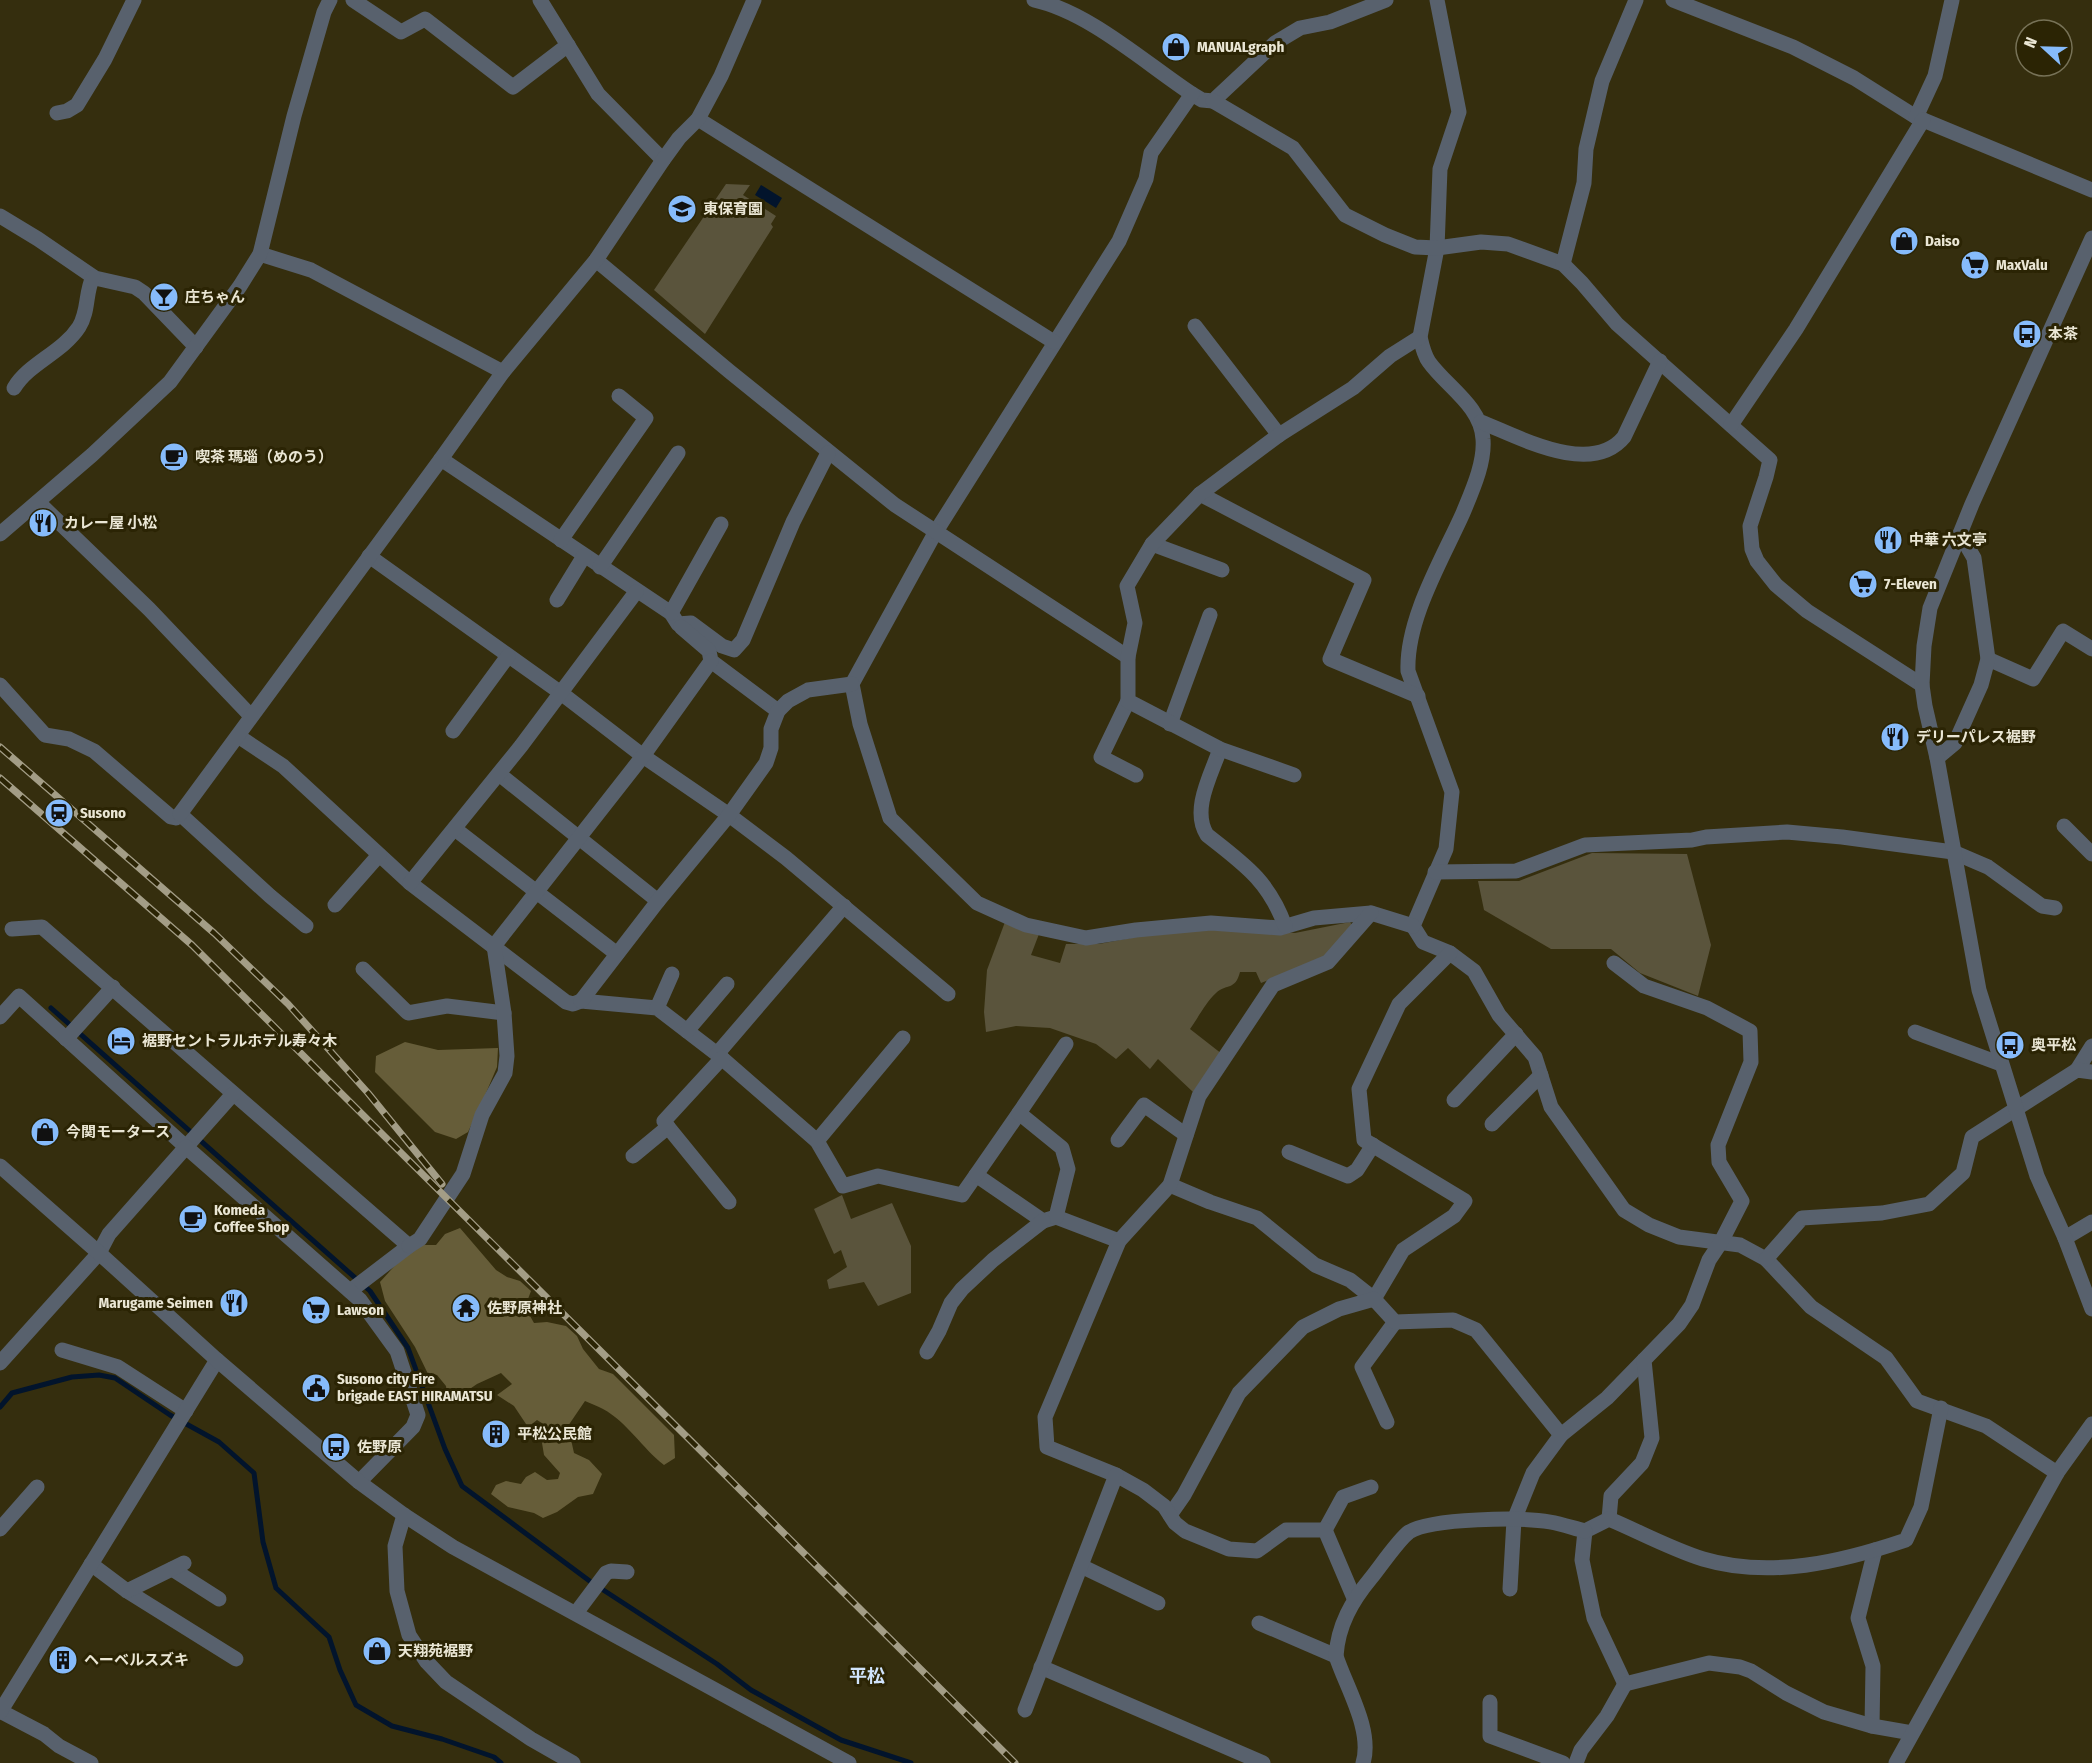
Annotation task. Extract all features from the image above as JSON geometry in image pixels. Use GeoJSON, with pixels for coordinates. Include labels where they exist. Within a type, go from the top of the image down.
{"type":"FeatureCollection","features":[{"type":"Feature","properties":{"kind":"street"},"geometry":{"type":"LineString","coordinates":[[57,113],[67,111],[77,105],[105,59],[134,0]]}},
{"type":"Feature","properties":{"kind":"street"},"geometry":{"type":"LineString","coordinates":[[0,534],[92,455],[170,382],[240,286],[260,254],[294,117],[324,12],[330,0]]}},
{"type":"Feature","properties":{"kind":"street"},"geometry":{"type":"LineString","coordinates":[[353,0],[401,32],[425,19],[513,87],[568,45]]}},
{"type":"Feature","properties":{"kind":"street"},"geometry":{"type":"LineString","coordinates":[[540,0],[598,94],[663,160]]}},
{"type":"Feature","properties":{"kind":"street"},"geometry":{"type":"LineString","coordinates":[[0,685],[45,735],[69,739],[94,751],[171,817],[176,818],[503,372],[596,260],[663,160],[679,138],[698,119],[721,76],[754,0]]}},
{"type":"Feature","properties":{"kind":"street"},"geometry":{"type":"LineString","coordinates":[[1036,0],[1064,9],[1091,24],[1192,94],[1202,100],[1213,101],[1293,148],[1345,216],[1415,247],[1437,248],[1481,242],[1508,244],[1563,264],[1617,324],[1770,460],[1750,526],[1752,549],[1764,571],[1807,611],[1922,685]]}},
{"type":"Feature","properties":{"kind":"street"},"geometry":{"type":"LineString","coordinates":[[1413,926],[1446,849],[1452,792],[1408,671],[1408,655],[1413,624],[1476,485],[1484,441],[1481,422],[1450,383],[1428,362],[1420,337],[1437,248],[1440,169],[1460,112],[1437,0]]}},
{"type":"Feature","properties":{"kind":"street"},"geometry":{"type":"LineString","coordinates":[[1563,264],[1584,183],[1587,149],[1602,81],[1636,0]]}},
{"type":"Feature","properties":{"kind":"street"},"geometry":{"type":"LineString","coordinates":[[1673,0],[1793,47],[1854,78],[1919,118],[2092,190]]}},
{"type":"Feature","properties":{"kind":"street"},"geometry":{"type":"LineString","coordinates":[[1731,425],[1796,329],[1919,118],[1935,76],[1952,0]]}},
{"type":"Feature","properties":{"kind":"street"},"geometry":{"type":"LineString","coordinates":[[1213,101],[1275,43],[1300,28],[1330,22],[1381,1]]}},
{"type":"Feature","properties":{"kind":"street"},"geometry":{"type":"LineString","coordinates":[[1192,94],[1151,153],[1146,179],[1119,242],[935,533],[852,684],[860,724],[890,818],[977,903],[1026,925],[1086,938],[1211,923],[1280,928],[1314,918],[1371,913],[1413,926],[1423,942],[1450,953],[1474,971],[1500,1015],[1535,1057],[1551,1107],[1624,1210],[1649,1225],[1679,1237],[1740,1245],[1766,1258],[1811,1308],[1886,1358],[1917,1401],[1986,1426],[2057,1473]]}},
{"type":"Feature","properties":{"kind":"street"},"geometry":{"type":"LineString","coordinates":[[698,119],[1054,342]]}},
{"type":"Feature","properties":{"kind":"street"},"geometry":{"type":"LineString","coordinates":[[0,216],[93,277],[135,287],[144,293],[195,347]]}},
{"type":"Feature","properties":{"kind":"street"},"geometry":{"type":"LineString","coordinates":[[2092,238],[1960,534],[1930,608],[1924,646],[1922,685],[1979,990],[2037,1176],[2065,1238],[2092,1309]]}},
{"type":"Feature","properties":{"kind":"street"},"geometry":{"type":"LineString","coordinates":[[260,254],[320,274],[503,372]]}},
{"type":"Feature","properties":{"kind":"street"},"geometry":{"type":"LineString","coordinates":[[596,260],[828,453],[895,505],[1128,657]]}},
{"type":"Feature","properties":{"kind":"street"},"geometry":{"type":"LineString","coordinates":[[14,388],[27,372],[58,351],[80,326],[87,307],[93,277]]}},
{"type":"Feature","properties":{"kind":"street"},"geometry":{"type":"LineString","coordinates":[[1195,326],[1279,435]]}},
{"type":"Feature","properties":{"kind":"street"},"geometry":{"type":"LineString","coordinates":[[1136,775],[1101,757],[1128,701],[1128,657],[1135,623],[1127,586],[1152,544],[1200,494],[1279,435],[1353,388],[1390,356],[1420,337]]}},
{"type":"Feature","properties":{"kind":"street"},"geometry":{"type":"LineString","coordinates":[[1481,422],[1565,454],[1583,455],[1610,449],[1624,437],[1660,361]]}},
{"type":"Feature","properties":{"kind":"street"},"geometry":{"type":"LineString","coordinates":[[561,540],[646,418],[620,396]]}},
{"type":"Feature","properties":{"kind":"street"},"geometry":{"type":"LineString","coordinates":[[600,567],[678,453]]}},
{"type":"Feature","properties":{"kind":"street"},"geometry":{"type":"LineString","coordinates":[[674,619],[691,623],[722,646],[734,650],[743,640],[793,522],[828,453]]}},
{"type":"Feature","properties":{"kind":"street"},"geometry":{"type":"LineString","coordinates":[[441,459],[674,619],[709,651],[711,661],[778,711]]}},
{"type":"Feature","properties":{"kind":"street"},"geometry":{"type":"LineString","coordinates":[[1200,494],[1364,580],[1330,659],[1418,696]]}},
{"type":"Feature","properties":{"kind":"street"},"geometry":{"type":"LineString","coordinates":[[38,502],[149,609],[251,716]]}},
{"type":"Feature","properties":{"kind":"street"},"geometry":{"type":"LineString","coordinates":[[674,619],[721,524]]}},
{"type":"Feature","properties":{"kind":"street"},"geometry":{"type":"LineString","coordinates":[[1937,758],[1955,744],[1981,686],[1988,659],[1974,558],[1960,534]]}},
{"type":"Feature","properties":{"kind":"street"},"geometry":{"type":"LineString","coordinates":[[1152,544],[1222,570]]}},
{"type":"Feature","properties":{"kind":"street"},"geometry":{"type":"LineString","coordinates":[[369,556],[786,858],[948,994]]}},
{"type":"Feature","properties":{"kind":"street"},"geometry":{"type":"LineString","coordinates":[[558,600],[584,556]]}},
{"type":"Feature","properties":{"kind":"street"},"geometry":{"type":"LineString","coordinates":[[410,884],[499,774],[636,592]]}},
{"type":"Feature","properties":{"kind":"street"},"geometry":{"type":"LineString","coordinates":[[1170,724],[1210,615]]}},
{"type":"Feature","properties":{"kind":"street"},"geometry":{"type":"LineString","coordinates":[[1988,659],[2033,679],[2063,631],[2092,649]]}},
{"type":"Feature","properties":{"kind":"street"},"geometry":{"type":"LineString","coordinates":[[453,731],[508,656]]}},
{"type":"Feature","properties":{"kind":"street"},"geometry":{"type":"LineString","coordinates":[[358,1285],[420,1239],[463,1174],[482,1115],[505,1072],[507,1056],[504,1012],[494,946],[644,756],[711,661]]}},
{"type":"Feature","properties":{"kind":"street"},"geometry":{"type":"LineString","coordinates":[[581,1001],[658,901],[729,815],[766,763],[771,748],[771,729],[778,711],[788,701],[808,690],[852,684]]}},
{"type":"Feature","properties":{"kind":"street"},"geometry":{"type":"LineString","coordinates":[[1128,701],[1220,749],[1294,776]]}},
{"type":"Feature","properties":{"kind":"street"},"geometry":{"type":"LineString","coordinates":[[238,736],[283,766],[410,884],[566,1002],[573,1004],[581,1001],[657,1008],[719,1056],[817,1141],[843,1186],[878,1176],[962,1195],[1066,1044]]}},
{"type":"Feature","properties":{"kind":"street"},"geometry":{"type":"LineString","coordinates":[[1220,749],[1201,806],[1202,826],[1207,835],[1256,874],[1278,907],[1286,926]]}},
{"type":"Feature","properties":{"kind":"street"},"geometry":{"type":"LineString","coordinates":[[499,774],[658,901]]}},
{"type":"Feature","properties":{"kind":"street"},"geometry":{"type":"LineString","coordinates":[[180,814],[306,926]]}},
{"type":"Feature","properties":{"kind":"street"},"geometry":{"type":"LineString","coordinates":[[2064,826],[2092,854]]}},
{"type":"Feature","properties":{"kind":"street"},"geometry":{"type":"LineString","coordinates":[[455,829],[617,954]]}},
{"type":"Feature","properties":{"kind":"street"},"geometry":{"type":"LineString","coordinates":[[1436,872],[1515,871],[1585,845],[1602,843],[1692,840],[1706,837],[1787,832],[1953,852],[1988,867],[2042,906],[2055,908]]}},
{"type":"Feature","properties":{"kind":"street"},"geometry":{"type":"LineString","coordinates":[[335,905],[379,855]]}},
{"type":"Feature","properties":{"kind":"street"},"geometry":{"type":"LineString","coordinates":[[729,1202],[664,1121],[844,906]]}},
{"type":"Feature","properties":{"kind":"street"},"geometry":{"type":"LineString","coordinates":[[1325,1530],[1286,1530],[1257,1551],[1229,1549],[1185,1531],[1175,1523],[1164,1506],[1143,1490],[1116,1475],[1047,1447],[1045,1417],[1119,1241],[1170,1185],[1199,1096],[1273,985],[1328,962],[1371,913]]}},
{"type":"Feature","properties":{"kind":"street"},"geometry":{"type":"LineString","coordinates":[[12,929],[42,927],[409,1246]]}},
{"type":"Feature","properties":{"kind":"street"},"geometry":{"type":"LineString","coordinates":[[1170,1515],[1184,1495],[1239,1394],[1304,1327],[1339,1309],[1374,1299],[1403,1250],[1454,1216],[1465,1201],[1364,1140],[1359,1089],[1399,1004],[1450,953]]}},
{"type":"Feature","properties":{"kind":"street"},"geometry":{"type":"LineString","coordinates":[[1510,1589],[1514,1520],[1533,1473],[1561,1435],[1607,1398],[1679,1324],[1692,1305],[1709,1260],[1721,1242],[1742,1200],[1719,1162],[1718,1145],[1751,1062],[1750,1031],[1707,1008],[1644,986],[1614,963]]}},
{"type":"Feature","properties":{"kind":"street"},"geometry":{"type":"LineString","coordinates":[[363,969],[408,1013],[447,1006],[504,1012]]}},
{"type":"Feature","properties":{"kind":"street"},"geometry":{"type":"LineString","coordinates":[[657,1008],[672,974]]}},
{"type":"Feature","properties":{"kind":"street"},"geometry":{"type":"LineString","coordinates":[[687,1031],[727,984]]}},
{"type":"Feature","properties":{"kind":"street"},"geometry":{"type":"LineString","coordinates":[[72,1033],[113,987]]}},
{"type":"Feature","properties":{"kind":"street"},"geometry":{"type":"LineString","coordinates":[[0,1017],[19,996],[72,1033],[358,1285],[360,1300],[397,1351],[418,1415],[413,1428],[359,1482]]}},
{"type":"Feature","properties":{"kind":"street"},"geometry":{"type":"LineString","coordinates":[[1915,1032],[2001,1064]]}},
{"type":"Feature","properties":{"kind":"street"},"geometry":{"type":"LineString","coordinates":[[1454,1100],[1516,1034]]}},
{"type":"Feature","properties":{"kind":"street"},"geometry":{"type":"LineString","coordinates":[[817,1141],[903,1038]]}},
{"type":"Feature","properties":{"kind":"street"},"geometry":{"type":"LineString","coordinates":[[1766,1258],[1803,1218],[1882,1213],[1929,1204],[1963,1173],[1972,1137],[2015,1108],[2085,1071],[2092,1046]]}},
{"type":"Feature","properties":{"kind":"street"},"geometry":{"type":"LineString","coordinates":[[1492,1124],[1541,1075]]}},
{"type":"Feature","properties":{"kind":"street"},"geometry":{"type":"LineString","coordinates":[[0,1363],[99,1253],[109,1234],[233,1094]]}},
{"type":"Feature","properties":{"kind":"street"},"geometry":{"type":"LineString","coordinates":[[1118,1140],[1144,1106],[1186,1135]]}},
{"type":"Feature","properties":{"kind":"street"},"geometry":{"type":"LineString","coordinates":[[927,1352],[951,1303],[962,1289],[993,1260],[1050,1219],[1068,1169],[1062,1148],[1019,1113]]}},
{"type":"Feature","properties":{"kind":"street"},"geometry":{"type":"LineString","coordinates":[[633,1156],[668,1127]]}},
{"type":"Feature","properties":{"kind":"street"},"geometry":{"type":"LineString","coordinates":[[1289,1152],[1348,1176],[1357,1170],[1373,1145]]}},
{"type":"Feature","properties":{"kind":"street"},"geometry":{"type":"LineString","coordinates":[[0,1166],[217,1360],[359,1482],[404,1515],[453,1547],[849,1763]]}},
{"type":"Feature","properties":{"kind":"street"},"geometry":{"type":"LineString","coordinates":[[976,1175],[1050,1219],[1119,1241]]}},
{"type":"Feature","properties":{"kind":"street"},"geometry":{"type":"LineString","coordinates":[[1170,1185],[1257,1218],[1315,1265],[1350,1280],[1374,1299],[1395,1322],[1453,1320],[1476,1330],[1561,1435]]}},
{"type":"Feature","properties":{"kind":"street"},"geometry":{"type":"LineString","coordinates":[[2065,1238],[2092,1222]]}},
{"type":"Feature","properties":{"kind":"street"},"geometry":{"type":"LineString","coordinates":[[1387,1422],[1362,1367],[1395,1322]]}},
{"type":"Feature","properties":{"kind":"street"},"geometry":{"type":"LineString","coordinates":[[62,1350],[118,1367],[186,1411]]}},
{"type":"Feature","properties":{"kind":"street"},"geometry":{"type":"LineString","coordinates":[[91,1763],[58,1746],[44,1734],[0,1711],[217,1360]]}},
{"type":"Feature","properties":{"kind":"street"},"geometry":{"type":"LineString","coordinates":[[1609,1520],[1611,1496],[1642,1463],[1652,1438],[1644,1360]]}},
{"type":"Feature","properties":{"kind":"street"},"geometry":{"type":"LineString","coordinates":[[1363,1763],[1366,1742],[1362,1725],[1336,1656],[1342,1623],[1354,1598],[1408,1532],[1425,1525],[1514,1520],[1548,1521],[1585,1530],[1609,1520],[1702,1559],[1776,1569],[1814,1564],[1875,1551],[1906,1540],[1921,1508],[1941,1408]]}},
{"type":"Feature","properties":{"kind":"street"},"geometry":{"type":"LineString","coordinates":[[1896,1763],[2057,1473],[2092,1424]]}},
{"type":"Feature","properties":{"kind":"street"},"geometry":{"type":"LineString","coordinates":[[1025,1710],[1116,1475]]}},
{"type":"Feature","properties":{"kind":"street"},"geometry":{"type":"LineString","coordinates":[[0,1529],[38,1487]]}},
{"type":"Feature","properties":{"kind":"street"},"geometry":{"type":"LineString","coordinates":[[1325,1530],[1343,1497],[1371,1487]]}},
{"type":"Feature","properties":{"kind":"street"},"geometry":{"type":"LineString","coordinates":[[404,1515],[395,1546],[398,1591],[410,1635],[426,1660],[446,1682],[531,1739],[573,1763]]}},
{"type":"Feature","properties":{"kind":"street"},"geometry":{"type":"LineString","coordinates":[[1325,1530],[1354,1598]]}},
{"type":"Feature","properties":{"kind":"street"},"geometry":{"type":"LineString","coordinates":[[1585,1530],[1582,1560],[1594,1618],[1625,1684]]}},
{"type":"Feature","properties":{"kind":"street"},"geometry":{"type":"LineString","coordinates":[[1872,1726],[1873,1666],[1858,1618],[1875,1551]]}},
{"type":"Feature","properties":{"kind":"street"},"geometry":{"type":"LineString","coordinates":[[92,1564],[127,1591],[236,1659]]}},
{"type":"Feature","properties":{"kind":"street"},"geometry":{"type":"LineString","coordinates":[[127,1591],[178,1566],[219,1599]]}},
{"type":"Feature","properties":{"kind":"street"},"geometry":{"type":"LineString","coordinates":[[1080,1566],[1158,1603]]}},
{"type":"Feature","properties":{"kind":"street"},"geometry":{"type":"LineString","coordinates":[[576,1614],[611,1571],[627,1572]]}},
{"type":"Feature","properties":{"kind":"street"},"geometry":{"type":"LineString","coordinates":[[1259,1623],[1336,1656]]}},
{"type":"Feature","properties":{"kind":"street"},"geometry":{"type":"LineString","coordinates":[[1576,1763],[1581,1750],[1607,1716],[1625,1684],[1709,1664],[1740,1667],[1751,1671],[1786,1693],[1824,1712],[1872,1726],[1912,1733]]}},
{"type":"Feature","properties":{"kind":"street"},"geometry":{"type":"LineString","coordinates":[[1041,1667],[1263,1763]]}},
{"type":"Feature","properties":{"kind":"street"},"geometry":{"type":"LineString","coordinates":[[1490,1702],[1490,1736],[1563,1763]]}},
{"type":"Feature","properties":{"kind":"shaded area"},"geometry":{"type":"Polygon","coordinates":[[[726,184],[750,185],[743,195],[776,216],[771,224],[773,227],[705,334],[654,290],[726,184]]]}},
{"type":"Feature","properties":{"kind":"shaded area"},"geometry":{"type":"Polygon","coordinates":[[[1592,853],[1687,854],[1711,945],[1698,996],[1640,973],[1611,949],[1551,949],[1484,910],[1478,881],[1519,881],[1592,853]]]}},
{"type":"Feature","properties":{"kind":"shaded area"},"geometry":{"type":"Polygon","coordinates":[[[1005,922],[1039,934],[1031,955],[1060,963],[1066,944],[1099,944],[1141,936],[1213,928],[1295,933],[1350,922],[1352,925],[1321,960],[1261,983],[1256,972],[1240,972],[1236,982],[1212,997],[1190,1029],[1222,1054],[1193,1092],[1158,1059],[1150,1069],[1128,1048],[1116,1059],[1096,1044],[1050,1028],[1016,1026],[986,1032],[984,1012],[987,970],[1005,922]]]}},
{"type":"Feature","properties":{"kind":"shaded area"},"geometry":{"type":"Polygon","coordinates":[[[405,1042],[438,1050],[498,1048],[497,1067],[468,1132],[456,1139],[435,1132],[375,1072],[376,1056],[405,1042]]]}},
{"type":"Feature","properties":{"kind":"shaded area"},"geometry":{"type":"Polygon","coordinates":[[[842,1195],[851,1219],[892,1203],[911,1246],[911,1293],[878,1306],[864,1282],[829,1289],[827,1280],[847,1267],[841,1250],[834,1254],[814,1209],[842,1195]]]}},
{"type":"Feature","properties":{"kind":"shaded area"},"geometry":{"type":"Polygon","coordinates":[[[460,1228],[496,1270],[520,1281],[531,1291],[525,1307],[534,1323],[547,1322],[566,1326],[577,1336],[583,1349],[599,1369],[613,1374],[674,1435],[675,1458],[664,1465],[612,1414],[585,1401],[568,1426],[574,1453],[589,1460],[602,1474],[593,1494],[578,1497],[557,1512],[543,1518],[534,1513],[508,1507],[491,1494],[496,1485],[506,1481],[521,1484],[526,1477],[535,1472],[547,1480],[558,1479],[560,1473],[544,1455],[542,1443],[550,1434],[545,1425],[537,1420],[528,1427],[514,1406],[497,1395],[512,1384],[501,1373],[477,1384],[448,1404],[446,1386],[437,1375],[428,1374],[415,1347],[385,1301],[380,1282],[399,1261],[420,1245],[436,1245],[445,1234],[460,1228]]]}},
{"type":"Feature","properties":{"kind":"water"},"geometry":{"type":"Polygon","coordinates":[[[761,185],[782,198],[776,208],[755,195],[761,185]]]}},
{"type":"Feature","properties":{"kind":"waterway"},"geometry":{"type":"LineString","coordinates":[[51,1008],[370,1291],[408,1348],[445,1449],[462,1486],[591,1582],[717,1664],[751,1690],[841,1740],[911,1763]]}},
{"type":"Feature","properties":{"kind":"waterway"},"geometry":{"type":"LineString","coordinates":[[0,1407],[12,1393],[72,1377],[99,1375],[115,1378],[170,1415],[219,1442],[254,1473],[263,1542],[276,1588],[329,1637],[340,1670],[356,1705],[392,1726],[442,1739],[494,1757],[501,1763]]}},
{"type":"Feature","properties":{"kind":"railway"},"geometry":{"type":"LineString","coordinates":[[0,747],[214,933],[288,1004],[368,1093],[442,1184]]}},
{"type":"Feature","properties":{"kind":"railway"},"geometry":{"type":"LineString","coordinates":[[0,778],[192,945],[1015,1763]]}},
{"type":"Feature","properties":{"kind":"place","name":"MANUALgraph"},"geometry":{"type":"Point","coordinates":[1176,47]}},
{"type":"Feature","properties":{"kind":"place","name":"東保育園"},"geometry":{"type":"Point","coordinates":[682,209]}},
{"type":"Feature","properties":{"kind":"place","name":"Daiso"},"geometry":{"type":"Point","coordinates":[1904,241]}},
{"type":"Feature","properties":{"kind":"place","name":"MaxValu"},"geometry":{"type":"Point","coordinates":[1975,265]}},
{"type":"Feature","properties":{"kind":"place","name":"庄ちゃん"},"geometry":{"type":"Point","coordinates":[164,297]}},
{"type":"Feature","properties":{"kind":"place","name":"本茶"},"geometry":{"type":"Point","coordinates":[2027,334]}},
{"type":"Feature","properties":{"kind":"place","name":"喫茶 瑪瑙（めのう）"},"geometry":{"type":"Point","coordinates":[174,457]}},
{"type":"Feature","properties":{"kind":"place","name":"カレー屋 小松"},"geometry":{"type":"Point","coordinates":[43,523]}},
{"type":"Feature","properties":{"kind":"place","name":"中華 六文亭"},"geometry":{"type":"Point","coordinates":[1888,540]}},
{"type":"Feature","properties":{"kind":"place","name":"7-Eleven"},"geometry":{"type":"Point","coordinates":[1863,584]}},
{"type":"Feature","properties":{"kind":"place","name":"デリーパレス裾野"},"geometry":{"type":"Point","coordinates":[1895,737]}},
{"type":"Feature","properties":{"kind":"place","name":"Susono"},"geometry":{"type":"Point","coordinates":[59,813]}},
{"type":"Feature","properties":{"kind":"place","name":"裾野セントラルホテル寿々木"},"geometry":{"type":"Point","coordinates":[121,1041]}},
{"type":"Feature","properties":{"kind":"place","name":"奥平松"},"geometry":{"type":"Point","coordinates":[2010,1045]}},
{"type":"Feature","properties":{"kind":"place","name":"今関モータース"},"geometry":{"type":"Point","coordinates":[45,1132]}},
{"type":"Feature","properties":{"kind":"place","name":"Komeda Coffee Shop"},"geometry":{"type":"Point","coordinates":[193,1219]}},
{"type":"Feature","properties":{"kind":"place","name":"Marugame Seimen"},"geometry":{"type":"Point","coordinates":[234,1303]}},
{"type":"Feature","properties":{"kind":"place","name":"佐野原神社"},"geometry":{"type":"Point","coordinates":[466,1308]}},
{"type":"Feature","properties":{"kind":"place","name":"Lawson"},"geometry":{"type":"Point","coordinates":[316,1310]}},
{"type":"Feature","properties":{"kind":"place","name":"Susono city Fire brigade EAST HIRAMATSU"},"geometry":{"type":"Point","coordinates":[316,1388]}},
{"type":"Feature","properties":{"kind":"place","name":"平松公民館"},"geometry":{"type":"Point","coordinates":[496,1434]}},
{"type":"Feature","properties":{"kind":"place","name":"佐野原"},"geometry":{"type":"Point","coordinates":[336,1447]}},
{"type":"Feature","properties":{"kind":"place","name":"天翔苑裾野"},"geometry":{"type":"Point","coordinates":[377,1651]}},
{"type":"Feature","properties":{"kind":"place","name":"ヘーベルスズキ"},"geometry":{"type":"Point","coordinates":[63,1660]}},
{"type":"Feature","properties":{"kind":"district","name":"平松"},"geometry":{"type":"Point","coordinates":[867,1676]}}]}
